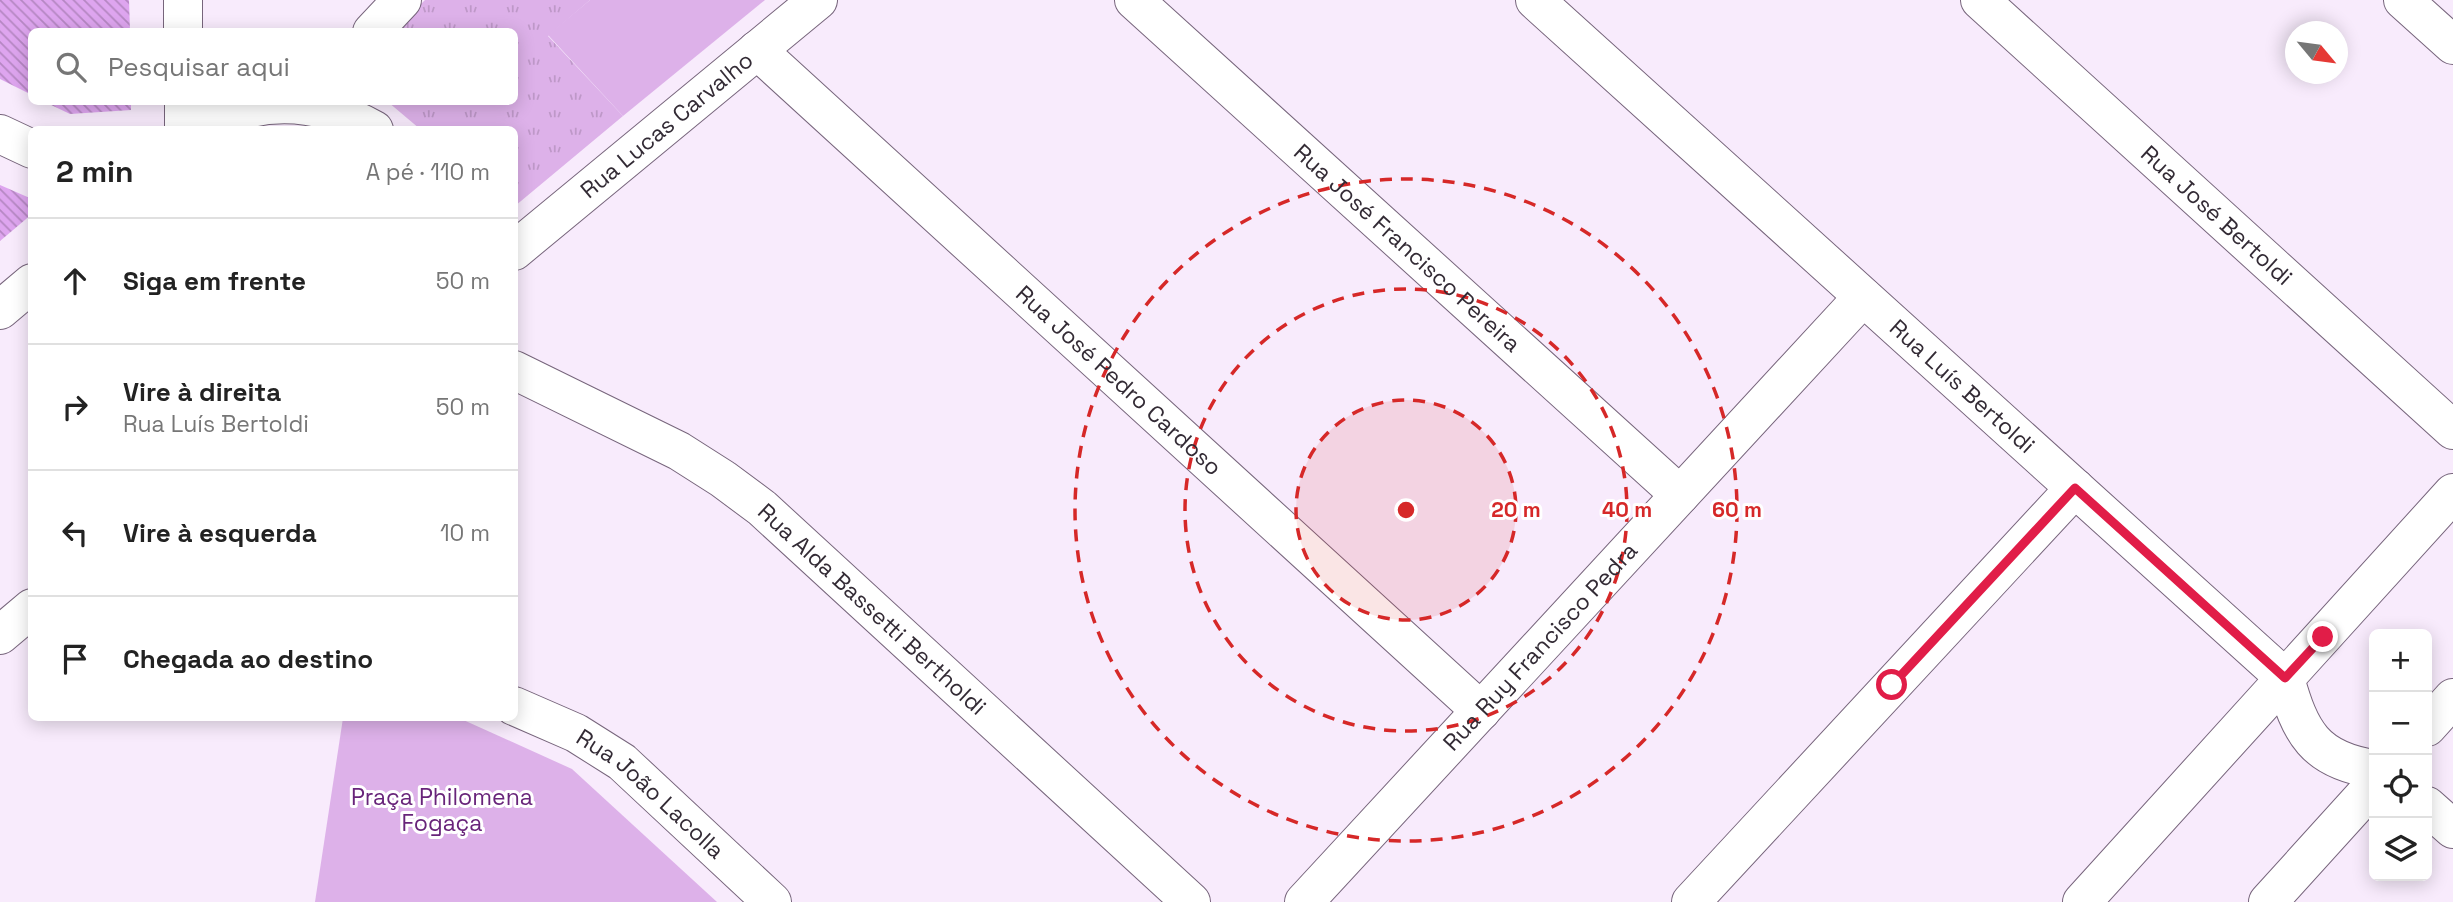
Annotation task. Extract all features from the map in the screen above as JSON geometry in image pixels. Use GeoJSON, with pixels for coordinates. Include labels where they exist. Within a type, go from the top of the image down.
{"type":"FeatureCollection","features":[{"type":"Feature","properties":{"kind":"street"},"geometry":{"type":"LineString","coordinates":[[183,0],[183,28]]}},
{"type":"Feature","properties":{"kind":"street"},"geometry":{"type":"LineString","coordinates":[[376,28],[402,0]]}},
{"type":"Feature","properties":{"kind":"street","name":"Rua Lucas Carvalho"},"geometry":{"type":"LineString","coordinates":[[518,248],[818,0]]}},
{"type":"Feature","properties":{"kind":"street","name":"Rua José Francisco Pereira"},"geometry":{"type":"LineString","coordinates":[[1134,0],[1680,495]]}},
{"type":"Feature","properties":{"kind":"street","name":"Rua Luís Bertoldi"},"geometry":{"type":"LineString","coordinates":[[1535,0],[2285,678]]}},
{"type":"Feature","properties":{"kind":"street","name":"Rua José Bertoldi"},"geometry":{"type":"LineString","coordinates":[[1980,0],[2453,430]]}},
{"type":"Feature","properties":{"kind":"street"},"geometry":{"type":"LineString","coordinates":[[2403,0],[2453,45]]}},
{"type":"Feature","properties":{"kind":"street","name":"Rua José Pedro Cardoso"},"geometry":{"type":"LineString","coordinates":[[757,50],[1480,711]]}},
{"type":"Feature","properties":{"kind":"street"},"geometry":{"type":"LineString","coordinates":[[184,105],[184,126]]}},
{"type":"Feature","properties":{"kind":"street"},"geometry":{"type":"LineString","coordinates":[[203,126],[213,120],[257,106],[272,105]]}},
{"type":"Feature","properties":{"kind":"street"},"geometry":{"type":"LineString","coordinates":[[310,105],[348,115],[367,126]]}},
{"type":"Feature","properties":{"kind":"street"},"geometry":{"type":"LineString","coordinates":[[0,134],[28,147]]}},
{"type":"Feature","properties":{"kind":"street"},"geometry":{"type":"LineString","coordinates":[[0,310],[28,287]]}},
{"type":"Feature","properties":{"kind":"street","name":"Rua Ruy Francisco Pedra"},"geometry":{"type":"LineString","coordinates":[[1304,902],[1863,297]]}},
{"type":"Feature","properties":{"kind":"street","name":"Rua Alda Bassetti Bertholdi"},"geometry":{"type":"LineString","coordinates":[[518,372],[679,451],[723,478],[762,509],[1191,902]]}},
{"type":"Feature","properties":{"kind":"street"},"geometry":{"type":"LineString","coordinates":[[1691,902],[2075,488]]}},
{"type":"Feature","properties":{"kind":"street"},"geometry":{"type":"LineString","coordinates":[[2082,902],[2453,493]]}},
{"type":"Feature","properties":{"kind":"street"},"geometry":{"type":"LineString","coordinates":[[0,635],[28,611]]}},
{"type":"Feature","properties":{"kind":"street"},"geometry":{"type":"LineString","coordinates":[[2285,678],[2294,710],[2305,733],[2338,760],[2369,767]]}},
{"type":"Feature","properties":{"kind":"street"},"geometry":{"type":"LineString","coordinates":[[2432,721],[2453,698]]}},
{"type":"Feature","properties":{"kind":"street","name":"Rua João Lacolla"},"geometry":{"type":"LineString","coordinates":[[518,708],[576,733],[622,762],[772,902]]}},
{"type":"Feature","properties":{"kind":"street"},"geometry":{"type":"LineString","coordinates":[[2268,902],[2369,791]]}},
{"type":"Feature","properties":{"kind":"street"},"geometry":{"type":"LineString","coordinates":[[2432,810],[2453,829]]}},
{"type":"Feature","properties":{"kind":"green space"},"geometry":{"type":"Polygon","coordinates":[[[425,0],[590,0],[548,36],[623,116],[518,204],[518,126],[416,126],[392,105],[518,105],[518,28],[397,28],[425,0]]]}},
{"type":"Feature","properties":{"kind":"green space"},"geometry":{"type":"Polygon","coordinates":[[[590,0],[765,0],[623,116],[548,35],[590,0]]]}},
{"type":"Feature","properties":{"kind":"green space","name":"Praça Philomena Fogaça"},"geometry":{"type":"Polygon","coordinates":[[[343,721],[466,721],[572,769],[717,902],[315,902],[343,721]]]}},
{"type":"Feature","properties":{"kind":"building"},"geometry":{"type":"Polygon","coordinates":[[[0,0],[129,0],[130,28],[28,28],[28,93],[0,79],[0,0]]]}},
{"type":"Feature","properties":{"kind":"building"},"geometry":{"type":"Polygon","coordinates":[[[51,105],[131,105],[131,110],[70,114],[51,105]]]}},
{"type":"Feature","properties":{"kind":"building"},"geometry":{"type":"Polygon","coordinates":[[[0,185],[28,197],[28,217],[0,241],[0,185]]]}},
{"type":"Feature","properties":{"kind":"route"},"geometry":{"type":"LineString","coordinates":[[1892,685],[2075,488],[2285,678],[2323,637]]}}]}
